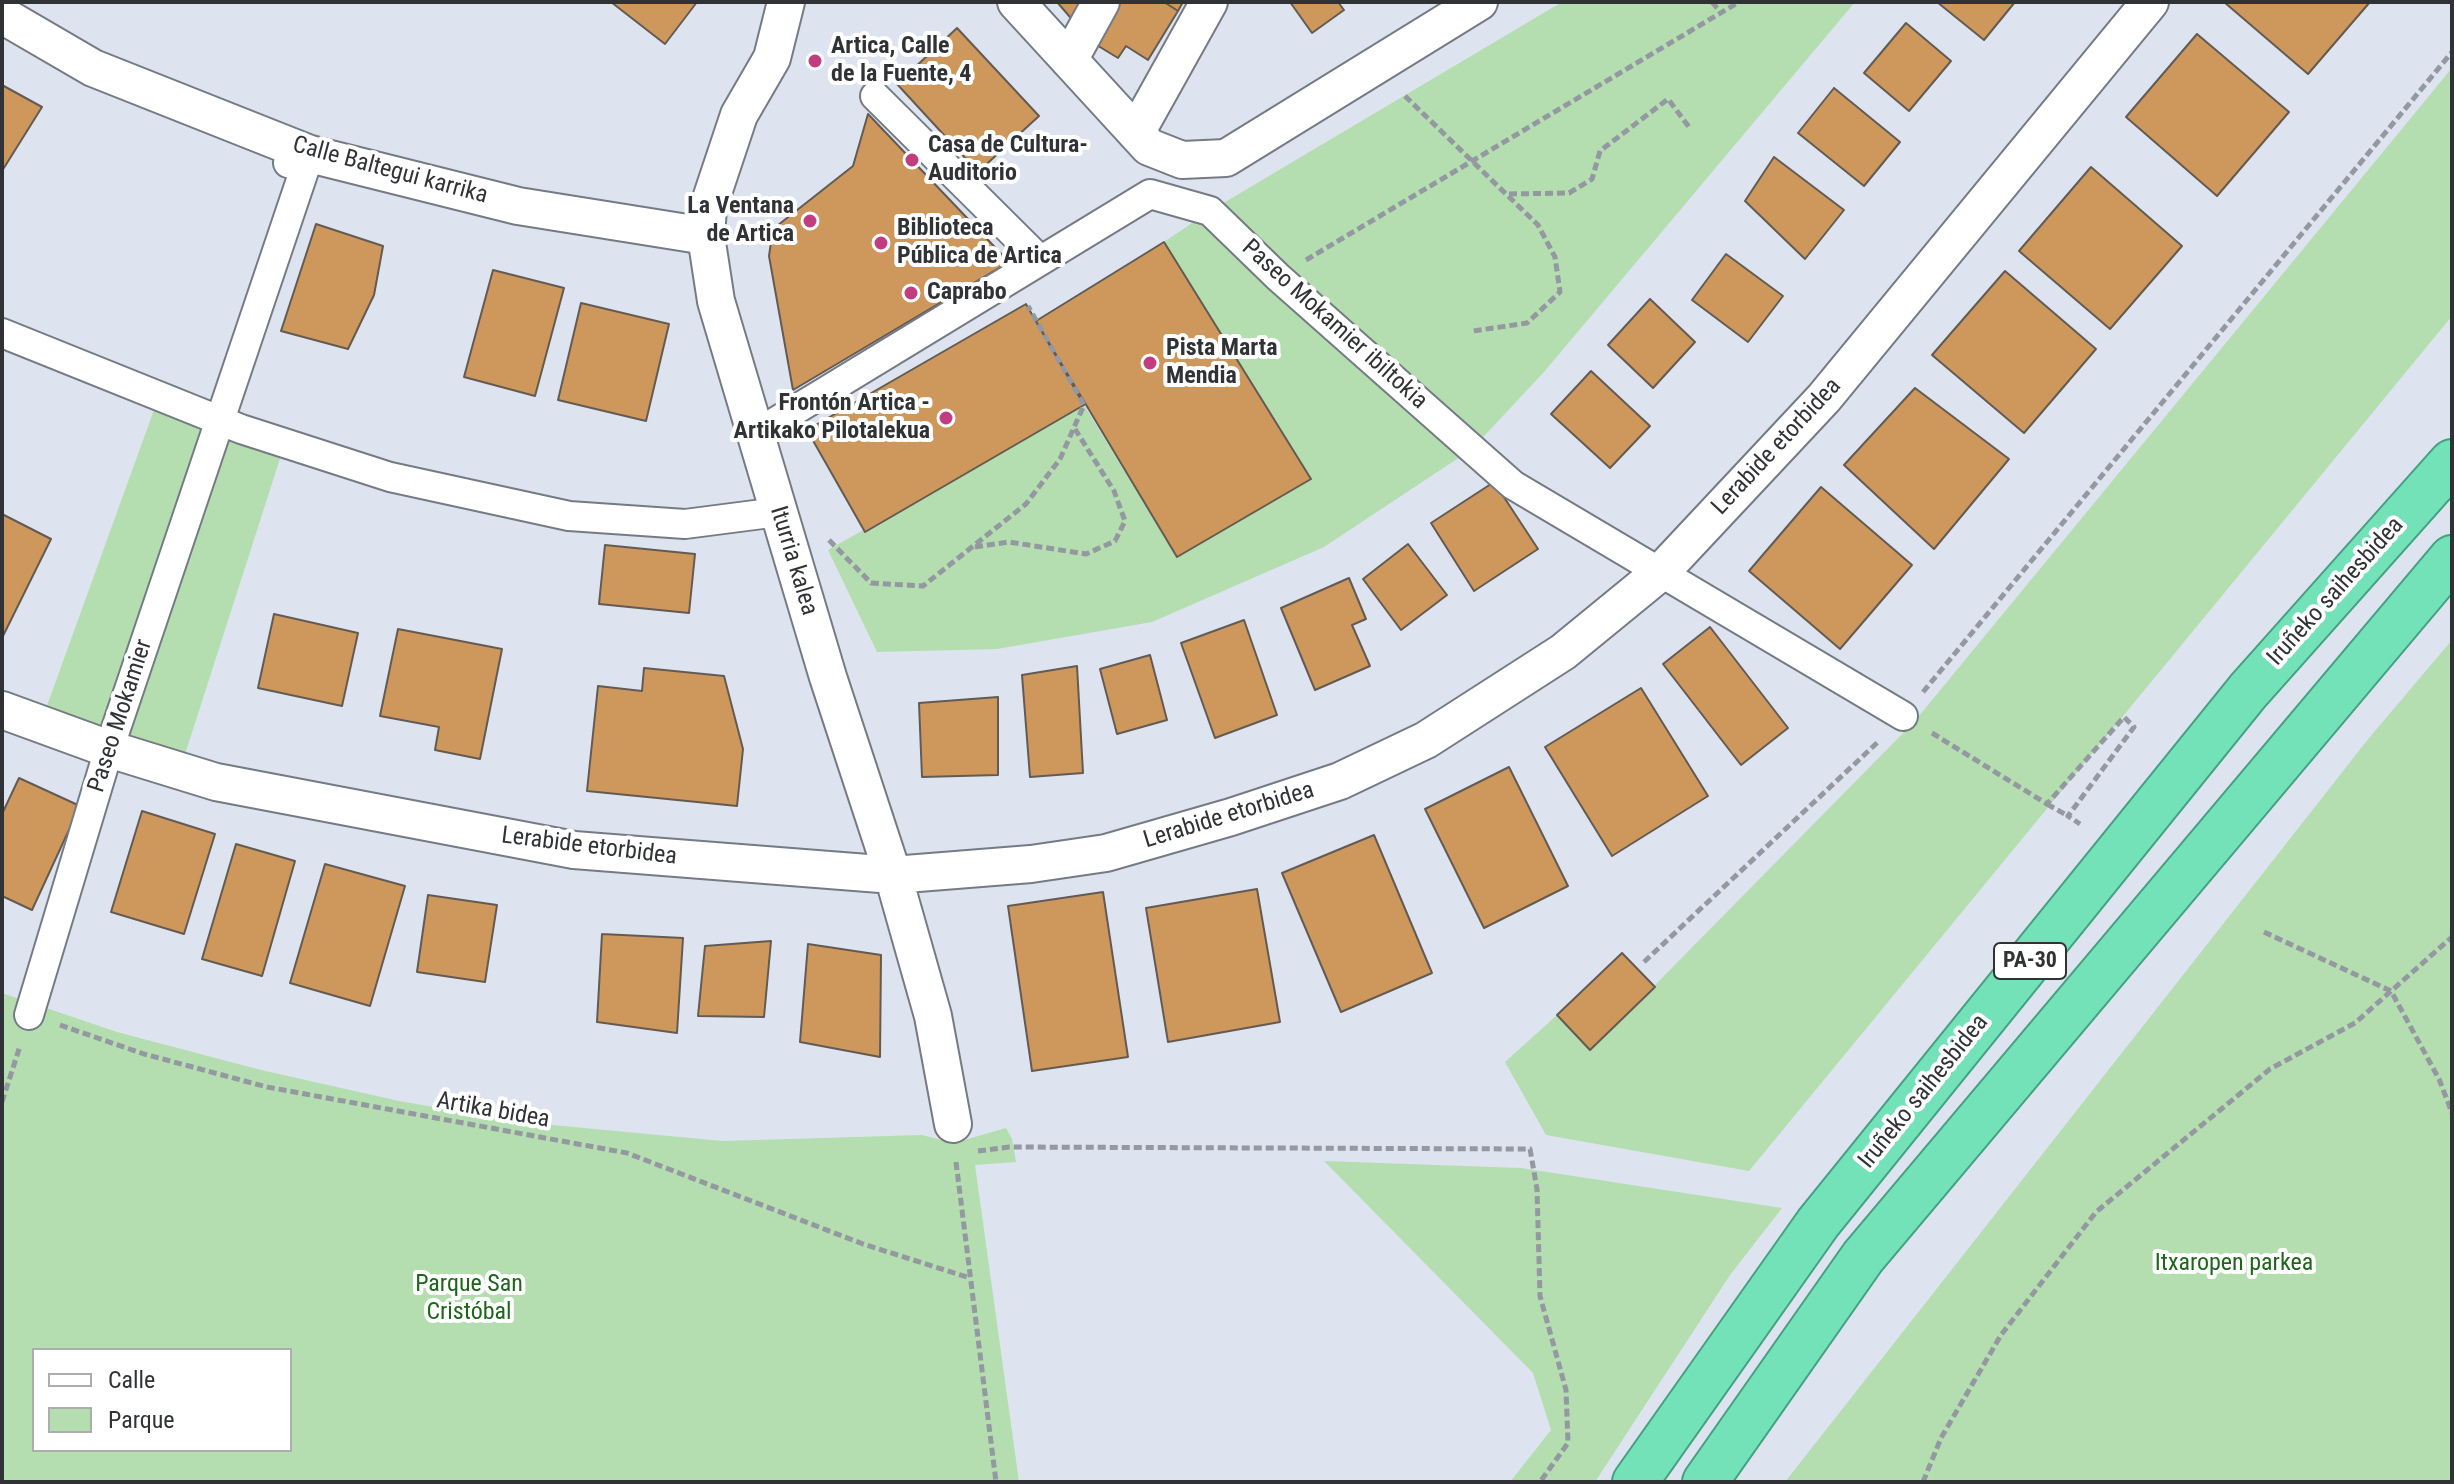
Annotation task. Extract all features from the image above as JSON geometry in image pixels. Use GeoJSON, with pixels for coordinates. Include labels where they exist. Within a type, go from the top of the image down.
{"type":"FeatureCollection","features":[{"type":"Feature","properties":{"kind":"highway","name":"Iruñeko saihesbidea"},"geometry":{"type":"LineString","coordinates":[[1635,1482],[1818,1223],[2248,691],[2452,462]]}},
{"type":"Feature","properties":{"kind":"highway","name":"PA-30"},"geometry":{"type":"LineString","coordinates":[[1705,1482],[1863,1257],[2452,558]]}},
{"type":"Feature","properties":{"kind":"street","name":"Iturria kalea"},"geometry":{"type":"LineString","coordinates":[[786,2],[772,58],[739,115],[708,208],[706,236],[716,301],[754,435],[893,875],[933,1016],[954,1139]]}},
{"type":"Feature","properties":{"kind":"street"},"geometry":{"type":"LineString","coordinates":[[1016,2],[1149,147],[1182,160],[1226,158],[1479,2]]}},
{"type":"Feature","properties":{"kind":"street"},"geometry":{"type":"LineString","coordinates":[[1069,60],[1101,2]]}},
{"type":"Feature","properties":{"kind":"street"},"geometry":{"type":"LineString","coordinates":[[1136,133],[1209,2]]}},
{"type":"Feature","properties":{"kind":"street","name":"Lerabide etorbidea"},"geometry":{"type":"LineString","coordinates":[[2,710],[179,773],[279,797],[574,850],[893,875],[1031,864],[1106,853],[1340,781],[1426,740],[1563,652],[1662,571],[1824,398],[2150,2]]}},
{"type":"Feature","properties":{"kind":"street","name":"Calle Baltegui karrika"},"geometry":{"type":"LineString","coordinates":[[2,15],[93,68],[293,146],[518,206],[706,236]]}},
{"type":"Feature","properties":{"kind":"street"},"geometry":{"type":"LineString","coordinates":[[875,96],[1040,260]]}},
{"type":"Feature","properties":{"kind":"street","name":"Paseo Mokamier"},"geometry":{"type":"LineString","coordinates":[[29,1015],[109,749],[305,168],[288,163],[293,146]]}},
{"type":"Feature","properties":{"kind":"street","name":"Paseo Mokamier ibiltokia"},"geometry":{"type":"LineString","coordinates":[[754,435],[1150,194],[1210,211],[1278,277],[1513,485],[1903,716]]}},
{"type":"Feature","properties":{"kind":"street"},"geometry":{"type":"LineString","coordinates":[[2,333],[221,420],[390,477],[569,516],[685,524],[778,512]]}},
{"type":"Feature","properties":{"kind":"path"},"geometry":{"type":"LineString","coordinates":[[1712,2],[1721,13]]}},
{"type":"Feature","properties":{"kind":"path"},"geometry":{"type":"LineString","coordinates":[[1278,277],[1739,2]]}},
{"type":"Feature","properties":{"kind":"path"},"geometry":{"type":"LineString","coordinates":[[1644,962],[1837,783],[1903,716],[2452,52]]}},
{"type":"Feature","properties":{"kind":"path"},"geometry":{"type":"LineString","coordinates":[[1405,96],[1538,225],[1555,257],[1560,292],[1527,323],[1473,331]]}},
{"type":"Feature","properties":{"kind":"path"},"geometry":{"type":"LineString","coordinates":[[1508,194],[1569,193],[1592,179],[1600,151],[1668,99],[1689,127]]}},
{"type":"Feature","properties":{"kind":"path"},"geometry":{"type":"LineString","coordinates":[[778,512],[816,526],[871,583],[923,586],[1034,495],[1060,459],[1084,405],[1026,304],[1008,280]]}},
{"type":"Feature","properties":{"kind":"path"},"geometry":{"type":"LineString","coordinates":[[974,547],[1009,542],[1086,554],[1115,541],[1125,521],[1114,491],[1075,429]]}},
{"type":"Feature","properties":{"kind":"path"},"geometry":{"type":"LineString","coordinates":[[1903,716],[2080,824]]}},
{"type":"Feature","properties":{"kind":"path"},"geometry":{"type":"LineString","coordinates":[[2047,804],[2124,717],[2134,727],[2068,816]]}},
{"type":"Feature","properties":{"kind":"path"},"geometry":{"type":"LineString","coordinates":[[2264,932],[2391,991],[2439,1079],[2452,1113]]}},
{"type":"Feature","properties":{"kind":"path"},"geometry":{"type":"LineString","coordinates":[[1923,1482],[1941,1438],[2001,1335],[2096,1212],[2270,1069],[2355,1023],[2452,937]]}},
{"type":"Feature","properties":{"kind":"path"},"geometry":{"type":"LineString","coordinates":[[2,1102],[29,1015]]}},
{"type":"Feature","properties":{"kind":"path","name":"Artika bidea"},"geometry":{"type":"LineString","coordinates":[[29,1015],[144,1054],[267,1087],[627,1153],[863,1244],[970,1278]]}},
{"type":"Feature","properties":{"kind":"path"},"geometry":{"type":"LineString","coordinates":[[996,1482],[954,1139],[1009,1147],[1530,1149],[1537,1189],[1540,1296],[1566,1390],[1568,1443],[1540,1482]]}},
{"type":"Feature","properties":{"kind":"green space"},"geometry":{"type":"Polygon","coordinates":[[[1562,2],[1855,2],[1544,372],[1472,449],[1324,547],[1152,622],[997,649],[877,652],[828,550],[1084,405],[1176,556],[1311,478],[1164,242],[1210,211],[1562,2]]]}},
{"type":"Feature","properties":{"kind":"green space"},"geometry":{"type":"Polygon","coordinates":[[[2452,68],[2452,316],[1749,1171],[1546,1135],[1505,1062],[1557,1015],[1591,1050],[1914,722],[2452,68]]]}},
{"type":"Feature","properties":{"kind":"green space"},"geometry":{"type":"Polygon","coordinates":[[[159,396],[285,443],[179,773],[40,725],[159,396]]]}},
{"type":"Feature","properties":{"kind":"green space","name":"Itxaropen parkea"},"geometry":{"type":"Polygon","coordinates":[[[2452,640],[2452,1482],[1785,1482],[2369,738],[2452,640]]]}},
{"type":"Feature","properties":{"kind":"green space","name":"Parque San Cristóbal"},"geometry":{"type":"Polygon","coordinates":[[[2,993],[117,1032],[261,1070],[399,1101],[520,1122],[723,1141],[922,1135],[954,1143],[1006,1128],[1012,1139],[1016,1162],[975,1165],[1019,1482],[2,1482],[2,993]]]}},
{"type":"Feature","properties":{"kind":"green space"},"geometry":{"type":"Polygon","coordinates":[[[1324,1161],[1521,1168],[1782,1208],[1730,1275],[1595,1482],[1510,1482],[1551,1430],[1533,1373],[1324,1161]]]}},
{"type":"Feature","properties":{"kind":"building"},"geometry":{"type":"Polygon","coordinates":[[[611,2],[697,2],[665,44],[611,2]]]}},
{"type":"Feature","properties":{"kind":"building"},"geometry":{"type":"Polygon","coordinates":[[[1057,2],[1091,2],[1076,24],[1057,2]]]}},
{"type":"Feature","properties":{"kind":"building"},"geometry":{"type":"Polygon","coordinates":[[[1121,2],[1164,2],[1178,11],[1148,60],[1126,46],[1118,58],[1095,44],[1121,2]]]}},
{"type":"Feature","properties":{"kind":"building"},"geometry":{"type":"Polygon","coordinates":[[[1164,2],[1183,2],[1178,11],[1164,2]]]}},
{"type":"Feature","properties":{"kind":"building"},"geometry":{"type":"Polygon","coordinates":[[[1290,2],[1338,2],[1344,10],[1312,33],[1290,2]]]}},
{"type":"Feature","properties":{"kind":"building"},"geometry":{"type":"Polygon","coordinates":[[[1937,2],[2015,2],[1984,40],[1937,2]]]}},
{"type":"Feature","properties":{"kind":"building"},"geometry":{"type":"Polygon","coordinates":[[[2224,2],[2370,2],[2308,74],[2224,2]]]}},
{"type":"Feature","properties":{"kind":"building"},"geometry":{"type":"Polygon","coordinates":[[[1906,23],[1951,61],[1909,111],[1864,73],[1906,23]]]}},
{"type":"Feature","properties":{"kind":"building"},"geometry":{"type":"Polygon","coordinates":[[[957,28],[1039,116],[978,172],[897,84],[957,28]]]}},
{"type":"Feature","properties":{"kind":"building"},"geometry":{"type":"Polygon","coordinates":[[[2197,34],[2289,112],[2217,196],[2126,117],[2197,34]]]}},
{"type":"Feature","properties":{"kind":"building"},"geometry":{"type":"Polygon","coordinates":[[[2,85],[42,107],[2,171],[2,85]]]}},
{"type":"Feature","properties":{"kind":"building"},"geometry":{"type":"Polygon","coordinates":[[[1834,88],[1900,142],[1864,186],[1798,133],[1834,88]]]}},
{"type":"Feature","properties":{"kind":"building","name":"Biblioteca Pública de Artica"},"geometry":{"type":"Polygon","coordinates":[[[868,114],[1009,262],[793,390],[769,256],[773,229],[853,166],[868,114]]]}},
{"type":"Feature","properties":{"kind":"building"},"geometry":{"type":"Polygon","coordinates":[[[1774,157],[1844,210],[1805,259],[1745,201],[1774,157]]]}},
{"type":"Feature","properties":{"kind":"building"},"geometry":{"type":"Polygon","coordinates":[[[2091,167],[2182,246],[2110,329],[2019,251],[2091,167]]]}},
{"type":"Feature","properties":{"kind":"building"},"geometry":{"type":"Polygon","coordinates":[[[316,224],[383,246],[374,295],[348,349],[281,331],[316,224]]]}},
{"type":"Feature","properties":{"kind":"building","name":"Pista Marta Mendia"},"geometry":{"type":"Polygon","coordinates":[[[1164,242],[1311,479],[1177,557],[1036,321],[1164,242]]]}},
{"type":"Feature","properties":{"kind":"building"},"geometry":{"type":"Polygon","coordinates":[[[1726,254],[1783,296],[1748,342],[1692,300],[1726,254]]]}},
{"type":"Feature","properties":{"kind":"building"},"geometry":{"type":"Polygon","coordinates":[[[493,270],[564,288],[535,396],[464,377],[493,270]]]}},
{"type":"Feature","properties":{"kind":"building"},"geometry":{"type":"Polygon","coordinates":[[[2005,271],[2096,349],[2024,433],[1932,355],[2005,271]]]}},
{"type":"Feature","properties":{"kind":"building"},"geometry":{"type":"Polygon","coordinates":[[[1650,299],[1695,342],[1653,388],[1608,345],[1650,299]]]}},
{"type":"Feature","properties":{"kind":"building"},"geometry":{"type":"Polygon","coordinates":[[[581,303],[669,324],[646,421],[558,400],[581,303]]]}},
{"type":"Feature","properties":{"kind":"building","name":"Frontón Artica - Artikako Pilotalekua"},"geometry":{"type":"Polygon","coordinates":[[[1026,304],[1084,405],[865,532],[807,430],[1026,304]]]}},
{"type":"Feature","properties":{"kind":"building"},"geometry":{"type":"Polygon","coordinates":[[[1591,371],[1650,426],[1610,468],[1551,414],[1591,371]]]}},
{"type":"Feature","properties":{"kind":"building"},"geometry":{"type":"Polygon","coordinates":[[[1915,388],[2009,459],[1934,549],[1844,465],[1915,388]]]}},
{"type":"Feature","properties":{"kind":"building"},"geometry":{"type":"Polygon","coordinates":[[[1494,482],[1538,549],[1474,591],[1431,523],[1494,482]]]}},
{"type":"Feature","properties":{"kind":"building"},"geometry":{"type":"Polygon","coordinates":[[[1821,487],[1912,565],[1840,649],[1749,571],[1821,487]]]}},
{"type":"Feature","properties":{"kind":"building"},"geometry":{"type":"Polygon","coordinates":[[[2,514],[51,539],[2,638],[2,514]]]}},
{"type":"Feature","properties":{"kind":"building"},"geometry":{"type":"Polygon","coordinates":[[[1408,544],[1447,595],[1401,630],[1363,579],[1408,544]]]}},
{"type":"Feature","properties":{"kind":"building"},"geometry":{"type":"Polygon","coordinates":[[[605,545],[695,554],[689,613],[599,604],[605,545]]]}},
{"type":"Feature","properties":{"kind":"building"},"geometry":{"type":"Polygon","coordinates":[[[1349,578],[1366,619],[1352,625],[1370,666],[1315,690],[1281,608],[1349,578]]]}},
{"type":"Feature","properties":{"kind":"building"},"geometry":{"type":"Polygon","coordinates":[[[274,614],[358,633],[342,706],[258,688],[274,614]]]}},
{"type":"Feature","properties":{"kind":"building"},"geometry":{"type":"Polygon","coordinates":[[[1244,620],[1277,715],[1215,738],[1181,643],[1244,620]]]}},
{"type":"Feature","properties":{"kind":"building"},"geometry":{"type":"Polygon","coordinates":[[[1710,627],[1788,728],[1741,765],[1663,664],[1710,627]]]}},
{"type":"Feature","properties":{"kind":"building"},"geometry":{"type":"Polygon","coordinates":[[[398,629],[502,649],[480,759],[435,750],[439,727],[380,716],[398,629]]]}},
{"type":"Feature","properties":{"kind":"building"},"geometry":{"type":"Polygon","coordinates":[[[1150,655],[1167,720],[1117,734],[1100,669],[1150,655]]]}},
{"type":"Feature","properties":{"kind":"building"},"geometry":{"type":"Polygon","coordinates":[[[1077,666],[1083,773],[1030,777],[1022,675],[1077,666]]]}},
{"type":"Feature","properties":{"kind":"building"},"geometry":{"type":"Polygon","coordinates":[[[644,668],[724,676],[743,749],[737,806],[587,791],[598,686],[642,691],[644,668]]]}},
{"type":"Feature","properties":{"kind":"building"},"geometry":{"type":"Polygon","coordinates":[[[1641,688],[1708,796],[1612,856],[1545,747],[1641,688]]]}},
{"type":"Feature","properties":{"kind":"building"},"geometry":{"type":"Polygon","coordinates":[[[998,697],[998,775],[922,777],[919,703],[998,697]]]}},
{"type":"Feature","properties":{"kind":"building"},"geometry":{"type":"Polygon","coordinates":[[[1509,767],[1568,886],[1484,928],[1425,809],[1509,767]]]}},
{"type":"Feature","properties":{"kind":"building"},"geometry":{"type":"Polygon","coordinates":[[[19,778],[80,806],[32,910],[2,896],[2,814],[19,778]]]}},
{"type":"Feature","properties":{"kind":"building"},"geometry":{"type":"Polygon","coordinates":[[[142,811],[215,834],[184,934],[111,912],[142,811]]]}},
{"type":"Feature","properties":{"kind":"building"},"geometry":{"type":"Polygon","coordinates":[[[1374,835],[1432,973],[1341,1012],[1282,873],[1374,835]]]}},
{"type":"Feature","properties":{"kind":"building"},"geometry":{"type":"Polygon","coordinates":[[[236,844],[295,861],[262,976],[202,959],[236,844]]]}},
{"type":"Feature","properties":{"kind":"building"},"geometry":{"type":"Polygon","coordinates":[[[325,864],[405,886],[370,1006],[290,983],[325,864]]]}},
{"type":"Feature","properties":{"kind":"building"},"geometry":{"type":"Polygon","coordinates":[[[1257,889],[1280,1022],[1168,1042],[1146,908],[1257,889]]]}},
{"type":"Feature","properties":{"kind":"building"},"geometry":{"type":"Polygon","coordinates":[[[1103,892],[1128,1057],[1032,1071],[1008,906],[1103,892]]]}},
{"type":"Feature","properties":{"kind":"building"},"geometry":{"type":"Polygon","coordinates":[[[428,895],[497,905],[485,982],[417,972],[428,895]]]}},
{"type":"Feature","properties":{"kind":"building"},"geometry":{"type":"Polygon","coordinates":[[[602,934],[683,938],[677,1033],[597,1022],[602,934]]]}},
{"type":"Feature","properties":{"kind":"building"},"geometry":{"type":"Polygon","coordinates":[[[771,941],[764,1017],[698,1016],[705,946],[771,941]]]}},
{"type":"Feature","properties":{"kind":"building"},"geometry":{"type":"Polygon","coordinates":[[[808,944],[881,955],[880,1057],[800,1042],[808,944]]]}},
{"type":"Feature","properties":{"kind":"building"},"geometry":{"type":"Polygon","coordinates":[[[1622,953],[1655,987],[1590,1050],[1557,1015],[1622,953]]]}},
{"type":"Feature","properties":{"kind":"place","name":"Artica, Calle de la Fuente, 4"},"geometry":{"type":"Point","coordinates":[815,61]}},
{"type":"Feature","properties":{"kind":"place","name":"Casa de Cultura- Auditorio"},"geometry":{"type":"Point","coordinates":[912,160]}},
{"type":"Feature","properties":{"kind":"place","name":"La Ventana de Artica"},"geometry":{"type":"Point","coordinates":[810,221]}},
{"type":"Feature","properties":{"kind":"place","name":"Biblioteca Pública de Artica"},"geometry":{"type":"Point","coordinates":[881,243]}},
{"type":"Feature","properties":{"kind":"place","name":"Caprabo"},"geometry":{"type":"Point","coordinates":[911,293]}},
{"type":"Feature","properties":{"kind":"place","name":"Pista Marta Mendia"},"geometry":{"type":"Point","coordinates":[1150,363]}},
{"type":"Feature","properties":{"kind":"place","name":"Frontón Artica - Artikako Pilotalekua"},"geometry":{"type":"Point","coordinates":[946,418]}}]}
